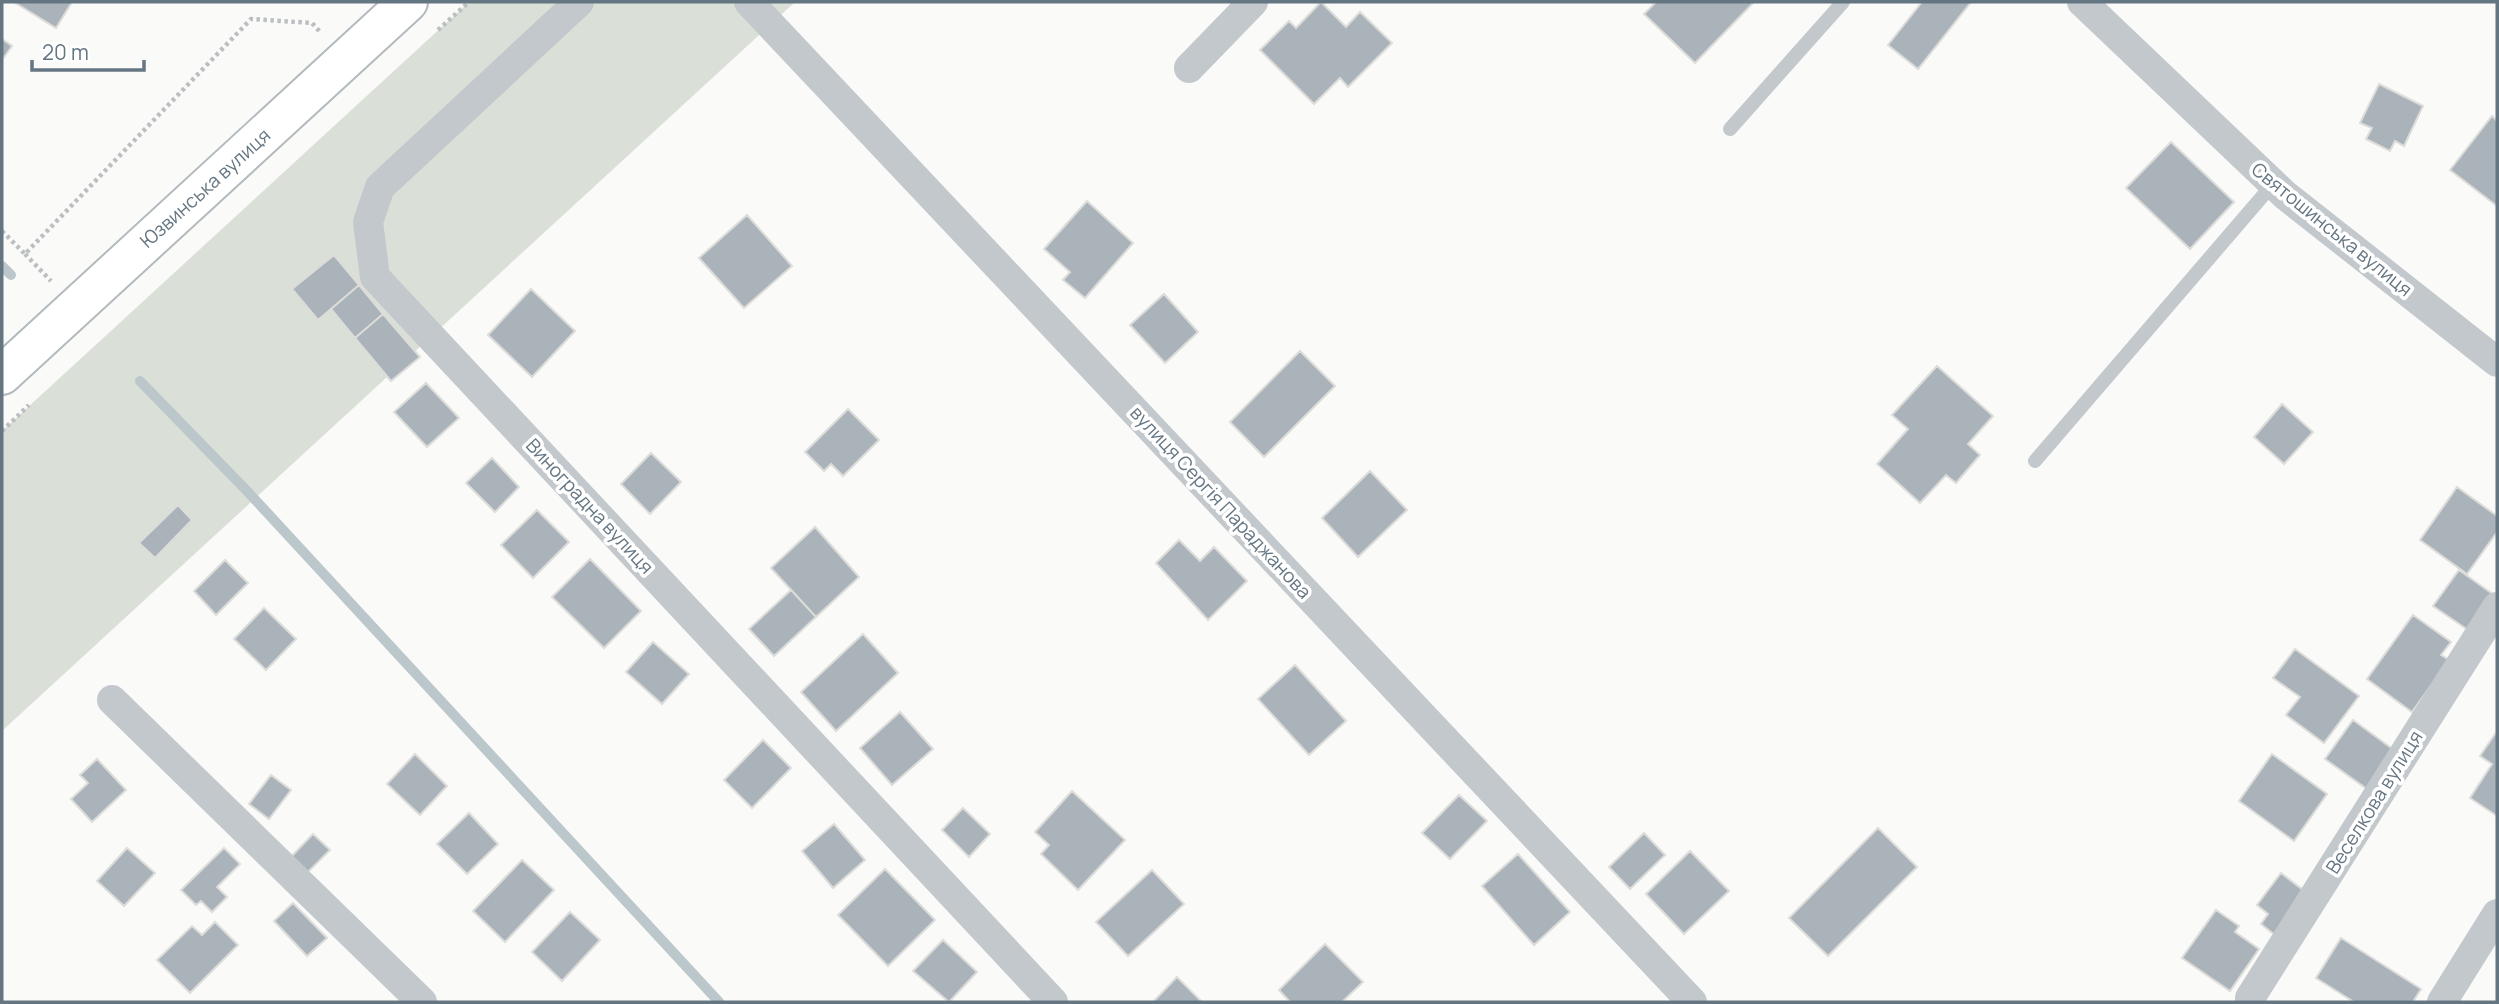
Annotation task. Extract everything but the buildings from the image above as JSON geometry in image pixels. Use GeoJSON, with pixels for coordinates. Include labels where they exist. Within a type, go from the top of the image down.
{"type":"FeatureCollection","features":[{"type":"Feature","properties":{"kind":"main road","name":"Юзвинська вулиця"},"geometry":{"type":"LineString","coordinates":[[2,375],[408,2]]}},
{"type":"Feature","properties":{"kind":"street","name":"Виноградна вулиця"},"geometry":{"type":"LineString","coordinates":[[579,2],[380,187],[368,222],[375,277],[1053,1002]]}},
{"type":"Feature","properties":{"kind":"street","name":"вулиця Сергія Параджанова"},"geometry":{"type":"LineString","coordinates":[[749,2],[1692,1002]]}},
{"type":"Feature","properties":{"kind":"street"},"geometry":{"type":"LineString","coordinates":[[1189,68],[1253,2]]}},
{"type":"Feature","properties":{"kind":"street","name":"Святошинська вулиця"},"geometry":{"type":"LineString","coordinates":[[2082,2],[2273,184],[2497,362]]}},
{"type":"Feature","properties":{"kind":"street","name":"Веселкова вулиця"},"geometry":{"type":"LineString","coordinates":[[2250,998],[2497,607]]}},
{"type":"Feature","properties":{"kind":"street"},"geometry":{"type":"LineString","coordinates":[[112,700],[422,1002]]}},
{"type":"Feature","properties":{"kind":"street"},"geometry":{"type":"LineString","coordinates":[[2442,1002],[2497,914]]}},
{"type":"Feature","properties":{"kind":"lane"},"geometry":{"type":"LineString","coordinates":[[1730,129],[1843,2]]}},
{"type":"Feature","properties":{"kind":"lane"},"geometry":{"type":"LineString","coordinates":[[2035,461],[2273,184]]}},
{"type":"Feature","properties":{"kind":"path"},"geometry":{"type":"LineString","coordinates":[[2,231],[24,254],[251,19],[312,23],[346,59]]}},
{"type":"Feature","properties":{"kind":"shaded area"},"geometry":{"type":"Polygon","coordinates":[[[469,2],[795,2],[2,731],[2,431],[469,2]]]}},
{"type":"Feature","properties":{"kind":"waterway"},"geometry":{"type":"LineString","coordinates":[[2,266],[11,275]]}},
{"type":"Feature","properties":{"kind":"waterway"},"geometry":{"type":"LineString","coordinates":[[140,381],[248,492],[719,1002]]}}]}
